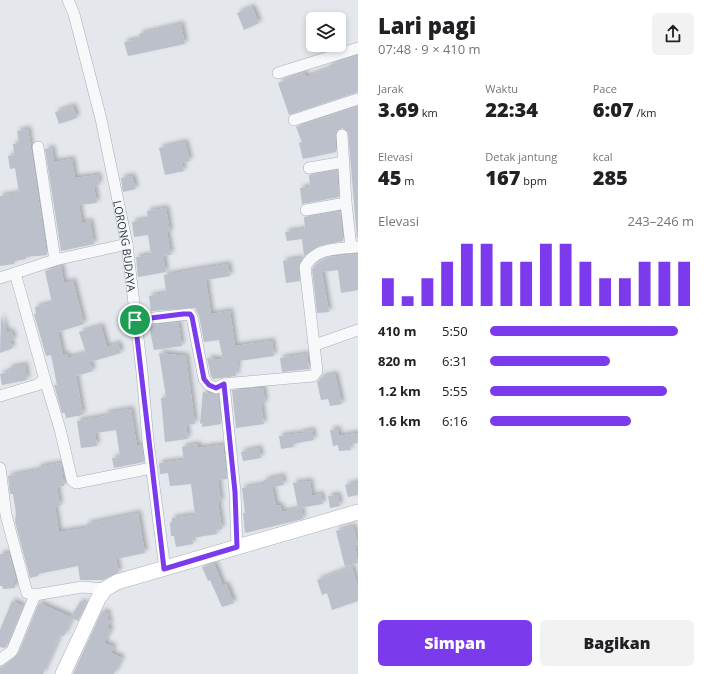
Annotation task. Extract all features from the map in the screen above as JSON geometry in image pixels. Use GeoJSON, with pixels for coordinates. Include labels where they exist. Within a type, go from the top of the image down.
{"type":"FeatureCollection","features":[{"type":"Feature","properties":{"kind":"street","name":"LORONG BUDAYA"},"geometry":{"type":"LineString","coordinates":[[68,0],[74,14],[101,119],[127,244],[164,569]]}},
{"type":"Feature","properties":{"kind":"street"},"geometry":{"type":"LineString","coordinates":[[278,73],[358,48]]}},
{"type":"Feature","properties":{"kind":"street"},"geometry":{"type":"LineString","coordinates":[[294,120],[358,99]]}},
{"type":"Feature","properties":{"kind":"street"},"geometry":{"type":"LineString","coordinates":[[135,320],[190,314],[192,317],[204,379],[209,385],[216,388],[224,384],[313,376],[317,371],[305,267],[310,258],[316,253],[354,247],[346,203],[342,135]]}},
{"type":"Feature","properties":{"kind":"street"},"geometry":{"type":"LineString","coordinates":[[38,147],[55,260]]}},
{"type":"Feature","properties":{"kind":"street"},"geometry":{"type":"LineString","coordinates":[[309,168],[344,162]]}},
{"type":"Feature","properties":{"kind":"street"},"geometry":{"type":"LineString","coordinates":[[306,210],[346,203]]}},
{"type":"Feature","properties":{"kind":"street"},"geometry":{"type":"LineString","coordinates":[[0,278],[55,260],[127,244]]}},
{"type":"Feature","properties":{"kind":"street"},"geometry":{"type":"LineString","coordinates":[[16,273],[74,482],[82,483],[152,468]]}},
{"type":"Feature","properties":{"kind":"street"},"geometry":{"type":"LineString","coordinates":[[315,345],[358,330]]}},
{"type":"Feature","properties":{"kind":"street"},"geometry":{"type":"LineString","coordinates":[[0,396],[37,386],[45,380]]}},
{"type":"Feature","properties":{"kind":"street"},"geometry":{"type":"LineString","coordinates":[[224,384],[235,492],[237,547]]}},
{"type":"Feature","properties":{"kind":"street"},"geometry":{"type":"LineString","coordinates":[[0,468],[6,515],[26,589],[30,595],[82,587],[105,589]]}},
{"type":"Feature","properties":{"kind":"street"},"geometry":{"type":"LineString","coordinates":[[63,674],[98,599],[105,589],[117,582],[358,512]]}},
{"type":"Feature","properties":{"kind":"street"},"geometry":{"type":"LineString","coordinates":[[0,660],[12,651],[35,595]]}},
{"type":"Feature","properties":{"kind":"building"},"geometry":{"type":"Polygon","coordinates":[[[252,7],[259,23],[244,30],[237,13],[252,7]]]}},
{"type":"Feature","properties":{"kind":"building"},"geometry":{"type":"Polygon","coordinates":[[[181,24],[185,44],[128,56],[124,42],[140,39],[139,34],[181,24]]]}},
{"type":"Feature","properties":{"kind":"building"},"geometry":{"type":"Polygon","coordinates":[[[358,56],[358,92],[289,115],[278,83],[304,73],[306,77],[330,68],[329,65],[358,56]]]}},
{"type":"Feature","properties":{"kind":"building"},"geometry":{"type":"Polygon","coordinates":[[[73,106],[77,118],[59,124],[55,112],[73,106]]]}},
{"type":"Feature","properties":{"kind":"building"},"geometry":{"type":"Polygon","coordinates":[[[358,106],[357,238],[348,132],[342,128],[336,132],[336,152],[303,159],[299,143],[302,142],[296,127],[358,106]]]}},
{"type":"Feature","properties":{"kind":"building"},"geometry":{"type":"Polygon","coordinates":[[[28,129],[47,255],[26,257],[26,259],[14,261],[14,264],[0,266],[0,196],[19,193],[15,168],[10,169],[8,156],[14,155],[13,144],[19,143],[17,131],[28,129]]]}},
{"type":"Feature","properties":{"kind":"building"},"geometry":{"type":"Polygon","coordinates":[[[185,142],[190,161],[182,163],[184,171],[165,175],[159,148],[185,142]]]}},
{"type":"Feature","properties":{"kind":"building"},"geometry":{"type":"Polygon","coordinates":[[[52,148],[54,162],[72,159],[75,178],[98,175],[99,185],[94,186],[97,203],[79,205],[82,223],[90,221],[94,244],[61,251],[45,149],[52,148]]]}},
{"type":"Feature","properties":{"kind":"building"},"geometry":{"type":"Polygon","coordinates":[[[337,170],[339,197],[302,204],[300,188],[310,187],[309,175],[337,170]]]}},
{"type":"Feature","properties":{"kind":"building"},"geometry":{"type":"Polygon","coordinates":[[[132,176],[136,189],[123,192],[121,178],[132,176]]]}},
{"type":"Feature","properties":{"kind":"building"},"geometry":{"type":"Polygon","coordinates":[[[166,208],[170,232],[167,232],[171,255],[163,256],[166,272],[138,277],[136,257],[151,255],[148,235],[134,237],[132,222],[148,219],[147,211],[166,208]]]}},
{"type":"Feature","properties":{"kind":"building"},"geometry":{"type":"Polygon","coordinates":[[[340,211],[343,241],[319,246],[304,256],[302,239],[287,241],[285,232],[305,229],[304,217],[340,211]]]}},
{"type":"Feature","properties":{"kind":"building"},"geometry":{"type":"Polygon","coordinates":[[[358,254],[358,290],[341,293],[338,270],[322,272],[329,312],[317,313],[312,269],[315,265],[329,257],[358,254]]]}},
{"type":"Feature","properties":{"kind":"building"},"geometry":{"type":"Polygon","coordinates":[[[302,258],[298,267],[300,281],[286,283],[283,261],[302,258]]]}},
{"type":"Feature","properties":{"kind":"building"},"geometry":{"type":"Polygon","coordinates":[[[228,264],[230,276],[206,280],[211,314],[230,311],[235,346],[272,341],[274,356],[238,361],[236,376],[213,379],[207,358],[223,360],[219,340],[204,342],[199,316],[195,308],[151,311],[149,296],[166,293],[164,275],[228,264]]]}},
{"type":"Feature","properties":{"kind":"building"},"geometry":{"type":"Polygon","coordinates":[[[61,266],[64,283],[73,281],[84,324],[58,332],[63,355],[67,354],[68,358],[86,353],[79,332],[101,326],[107,347],[118,343],[121,353],[90,362],[93,371],[76,376],[83,415],[66,418],[65,413],[62,413],[54,385],[57,385],[51,355],[46,356],[34,314],[36,314],[35,307],[52,303],[45,271],[61,266]]]}},
{"type":"Feature","properties":{"kind":"building"},"geometry":{"type":"Polygon","coordinates":[[[1,316],[7,333],[11,331],[14,339],[10,341],[13,348],[0,353],[1,316]]]}},
{"type":"Feature","properties":{"kind":"building"},"geometry":{"type":"Polygon","coordinates":[[[178,322],[182,346],[154,350],[149,326],[178,322]]]}},
{"type":"Feature","properties":{"kind":"building"},"geometry":{"type":"Polygon","coordinates":[[[159,353],[186,356],[195,424],[186,425],[188,439],[165,442],[161,398],[166,397],[159,353]]]}},
{"type":"Feature","properties":{"kind":"building"},"geometry":{"type":"Polygon","coordinates":[[[307,354],[309,369],[282,372],[280,358],[307,354]]]}},
{"type":"Feature","properties":{"kind":"building"},"geometry":{"type":"Polygon","coordinates":[[[25,365],[27,380],[2,385],[0,374],[9,372],[8,368],[25,365]]]}},
{"type":"Feature","properties":{"kind":"building"},"geometry":{"type":"Polygon","coordinates":[[[335,374],[342,404],[330,406],[328,399],[321,400],[317,382],[322,377],[335,374]]]}},
{"type":"Feature","properties":{"kind":"building"},"geometry":{"type":"Polygon","coordinates":[[[263,388],[265,403],[261,404],[264,424],[236,428],[232,390],[263,388]]]}},
{"type":"Feature","properties":{"kind":"building"},"geometry":{"type":"Polygon","coordinates":[[[203,392],[218,395],[221,424],[202,427],[202,423],[200,424],[203,392]]]}},
{"type":"Feature","properties":{"kind":"building"},"geometry":{"type":"Polygon","coordinates":[[[131,409],[137,446],[142,445],[144,462],[114,468],[112,458],[120,457],[116,430],[95,433],[97,446],[81,448],[77,421],[106,416],[105,413],[131,409]]]}},
{"type":"Feature","properties":{"kind":"building"},"geometry":{"type":"Polygon","coordinates":[[[338,429],[339,436],[357,433],[358,443],[350,444],[351,450],[339,451],[338,445],[333,446],[330,430],[338,429]]]}},
{"type":"Feature","properties":{"kind":"building"},"geometry":{"type":"Polygon","coordinates":[[[312,430],[314,440],[293,444],[294,447],[281,449],[279,436],[312,430]]]}},
{"type":"Feature","properties":{"kind":"building"},"geometry":{"type":"Polygon","coordinates":[[[198,444],[198,448],[223,445],[227,479],[218,480],[221,502],[218,502],[222,529],[216,530],[217,534],[192,538],[193,544],[176,547],[174,536],[171,536],[170,523],[172,522],[172,518],[195,515],[191,484],[170,486],[168,473],[160,474],[159,463],[184,460],[182,447],[198,444]]]}},
{"type":"Feature","properties":{"kind":"building"},"geometry":{"type":"Polygon","coordinates":[[[259,448],[261,458],[243,461],[241,452],[259,448]]]}},
{"type":"Feature","properties":{"kind":"building"},"geometry":{"type":"Polygon","coordinates":[[[61,463],[64,486],[57,487],[60,506],[55,507],[59,532],[87,528],[86,524],[138,513],[145,553],[116,559],[119,572],[103,580],[80,580],[78,566],[38,574],[38,576],[30,578],[15,522],[16,513],[13,494],[10,494],[8,476],[38,470],[38,467],[61,463]]]}},
{"type":"Feature","properties":{"kind":"building"},"geometry":{"type":"Polygon","coordinates":[[[282,476],[284,485],[272,487],[276,506],[280,505],[282,512],[301,508],[303,519],[245,533],[243,513],[245,513],[242,488],[264,484],[264,480],[282,476]]]}},
{"type":"Feature","properties":{"kind":"building"},"geometry":{"type":"Polygon","coordinates":[[[310,481],[312,496],[321,494],[323,504],[298,508],[293,483],[310,481]]]}},
{"type":"Feature","properties":{"kind":"building"},"geometry":{"type":"Polygon","coordinates":[[[358,482],[358,495],[348,497],[345,485],[358,482]]]}},
{"type":"Feature","properties":{"kind":"building"},"geometry":{"type":"Polygon","coordinates":[[[338,495],[340,506],[330,508],[328,496],[338,495]]]}},
{"type":"Feature","properties":{"kind":"building"},"geometry":{"type":"Polygon","coordinates":[[[353,526],[358,544],[355,545],[358,563],[345,567],[336,531],[353,526]]]}},
{"type":"Feature","properties":{"kind":"building"},"geometry":{"type":"Polygon","coordinates":[[[9,553],[16,580],[15,588],[3,589],[2,586],[0,586],[0,554],[9,553]]]}},
{"type":"Feature","properties":{"kind":"building"},"geometry":{"type":"Polygon","coordinates":[[[214,563],[223,586],[226,584],[234,603],[222,607],[210,580],[208,581],[202,567],[214,563]]]}},
{"type":"Feature","properties":{"kind":"building"},"geometry":{"type":"Polygon","coordinates":[[[352,567],[358,587],[358,601],[332,610],[327,593],[322,595],[317,580],[352,567]]]}},
{"type":"Feature","properties":{"kind":"building"},"geometry":{"type":"Polygon","coordinates":[[[12,601],[23,606],[6,647],[4,648],[0,647],[0,630],[12,601]]]}},
{"type":"Feature","properties":{"kind":"building"},"geometry":{"type":"Polygon","coordinates":[[[80,602],[86,603],[78,621],[72,618],[64,636],[60,635],[43,674],[0,674],[0,667],[4,666],[18,654],[39,603],[71,617],[80,602]]]}},
{"type":"Feature","properties":{"kind":"building"},"geometry":{"type":"Polygon","coordinates":[[[102,611],[109,614],[107,619],[111,621],[107,627],[111,629],[104,643],[114,647],[111,653],[122,658],[114,674],[73,674],[102,611]]]}},
{"type":"Feature","properties":{"kind":"route"},"geometry":{"type":"LineString","coordinates":[[190,314],[192,317],[204,379],[209,385],[216,388],[224,384],[235,492],[237,547],[164,569],[148,441],[142,372],[135,320],[190,314]]}}]}
